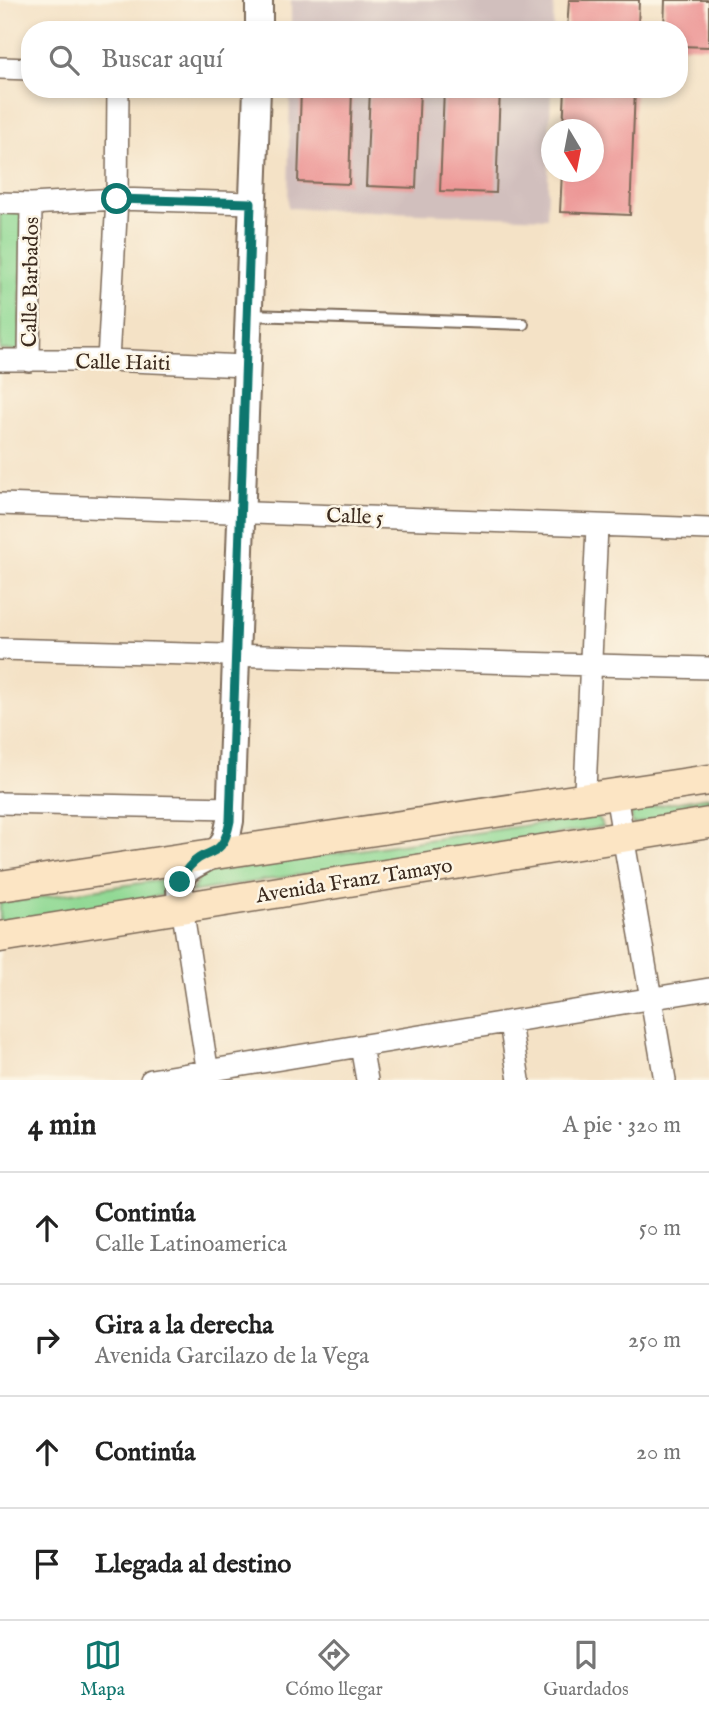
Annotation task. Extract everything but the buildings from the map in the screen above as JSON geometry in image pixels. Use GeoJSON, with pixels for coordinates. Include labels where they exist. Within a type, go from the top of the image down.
{"type":"FeatureCollection","features":[{"type":"Feature","properties":{"kind":"main road"},"geometry":{"type":"LineString","coordinates":[[0,886],[709,780]]}},
{"type":"Feature","properties":{"kind":"main road","name":"Avenida Franz Tamayo"},"geometry":{"type":"LineString","coordinates":[[0,937],[709,823]]}},
{"type":"Feature","properties":{"kind":"street"},"geometry":{"type":"LineString","coordinates":[[259,21],[260,0]]}},
{"type":"Feature","properties":{"kind":"street"},"geometry":{"type":"LineString","coordinates":[[0,68],[21,69]]}},
{"type":"Feature","properties":{"kind":"street"},"geometry":{"type":"LineString","coordinates":[[108,360],[117,199],[118,98]]}},
{"type":"Feature","properties":{"kind":"street"},"geometry":{"type":"LineString","coordinates":[[209,1075],[180,882],[190,865],[221,847],[227,836],[231,808],[257,98]]}},
{"type":"Feature","properties":{"kind":"street"},"geometry":{"type":"LineString","coordinates":[[0,203],[117,199],[251,203]]}},
{"type":"Feature","properties":{"kind":"street","name":"Calle Barbados"},"geometry":{"type":"LineString","coordinates":[[29,360],[31,204]]}},
{"type":"Feature","properties":{"kind":"street","name":"Calle Haiti"},"geometry":{"type":"LineString","coordinates":[[0,360],[108,360],[245,366]]}},
{"type":"Feature","properties":{"kind":"street","name":"Calle 5"},"geometry":{"type":"LineString","coordinates":[[0,504],[709,529]]}},
{"type":"Feature","properties":{"kind":"street"},"geometry":{"type":"LineString","coordinates":[[587,800],[585,790],[589,665],[597,527]]}},
{"type":"Feature","properties":{"kind":"street"},"geometry":{"type":"LineString","coordinates":[[0,649],[235,653],[709,668]]}},
{"type":"Feature","properties":{"kind":"street"},"geometry":{"type":"LineString","coordinates":[[616,795],[665,1080]]}},
{"type":"Feature","properties":{"kind":"street"},"geometry":{"type":"LineString","coordinates":[[0,803],[231,808]]}},
{"type":"Feature","properties":{"kind":"street"},"geometry":{"type":"LineString","coordinates":[[151,1080],[209,1075],[361,1046],[709,989]]}},
{"type":"Feature","properties":{"kind":"street"},"geometry":{"type":"LineString","coordinates":[[510,1023],[519,1080]]}},
{"type":"Feature","properties":{"kind":"street"},"geometry":{"type":"LineString","coordinates":[[361,1046],[367,1080]]}},
{"type":"Feature","properties":{"kind":"lane"},"geometry":{"type":"LineString","coordinates":[[247,315],[523,324]]}},
{"type":"Feature","properties":{"kind":"shaded area"},"geometry":{"type":"Polygon","coordinates":[[[291,0],[554,0],[553,21],[291,21],[291,0]]]}},
{"type":"Feature","properties":{"kind":"shaded area"},"geometry":{"type":"Polygon","coordinates":[[[290,98],[551,98],[550,119],[541,119],[541,182],[548,182],[547,218],[288,208],[290,98]]]}},
{"type":"Feature","properties":{"kind":"green space"},"geometry":{"type":"Polygon","coordinates":[[[0,209],[23,210],[19,351],[0,350],[0,209]]]}},
{"type":"Feature","properties":{"kind":"green space"},"geometry":{"type":"Polygon","coordinates":[[[709,797],[709,811],[632,824],[631,810],[709,797]]]}},
{"type":"Feature","properties":{"kind":"green space"},"geometry":{"type":"Polygon","coordinates":[[[597,815],[603,827],[191,892],[202,873],[597,815]]]}},
{"type":"Feature","properties":{"kind":"green space"},"geometry":{"type":"Polygon","coordinates":[[[162,880],[167,887],[165,895],[0,925],[0,903],[162,880]]]}},
{"type":"Feature","properties":{"kind":"route"},"geometry":{"type":"LineString","coordinates":[[117,199],[251,203],[230,821],[221,847],[190,865],[180,882]]}}]}
